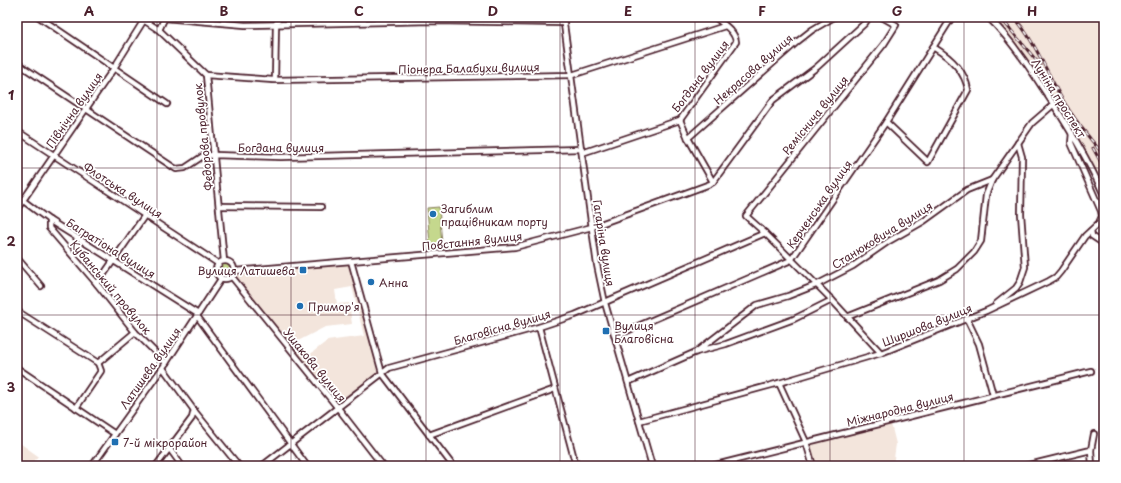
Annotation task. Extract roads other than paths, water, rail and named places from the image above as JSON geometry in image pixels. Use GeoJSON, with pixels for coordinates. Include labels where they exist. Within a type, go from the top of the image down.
{"type":"FeatureCollection","features":[{"type":"Feature","properties":{"kind":"street"},"geometry":{"type":"LineString","coordinates":[[38,17],[167,104]]}},
{"type":"Feature","properties":{"kind":"street","name":"Федорова провулок"},"geometry":{"type":"LineString","coordinates":[[139,17],[159,30],[206,75],[224,261]]}},
{"type":"Feature","properties":{"kind":"street"},"geometry":{"type":"LineString","coordinates":[[275,80],[276,24],[279,17]]}},
{"type":"Feature","properties":{"kind":"street"},"geometry":{"type":"LineString","coordinates":[[333,23],[336,17]]}},
{"type":"Feature","properties":{"kind":"street","name":"Гагаріна вулиця"},"geometry":{"type":"LineString","coordinates":[[563,17],[597,265],[614,336],[652,466]]}},
{"type":"Feature","properties":{"kind":"street"},"geometry":{"type":"LineString","coordinates":[[715,17],[725,26]]}},
{"type":"Feature","properties":{"kind":"street","name":"Некрасова вулиця"},"geometry":{"type":"LineString","coordinates":[[688,138],[798,41],[812,30],[834,17]]}},
{"type":"Feature","properties":{"kind":"street"},"geometry":{"type":"LineString","coordinates":[[680,120],[688,138],[713,182],[773,100],[817,67],[865,23],[869,17]]}},
{"type":"Feature","properties":{"kind":"street","name":"Реміснича вулиця"},"geometry":{"type":"LineString","coordinates":[[765,233],[746,216],[884,44],[896,25],[882,17]]}},
{"type":"Feature","properties":{"kind":"street","name":"Керченська вулиця"},"geometry":{"type":"LineString","coordinates":[[614,336],[791,260],[886,122],[952,17]]}},
{"type":"Feature","properties":{"kind":"street","name":"Луніна проспект"},"geometry":{"type":"LineString","coordinates":[[988,17],[1023,59],[1054,104],[1072,133],[1104,195]]}},
{"type":"Feature","properties":{"kind":"street"},"geometry":{"type":"LineString","coordinates":[[159,30],[164,18],[205,21],[222,24],[433,21],[564,23]]}},
{"type":"Feature","properties":{"kind":"street","name":"Північна вулиця"},"geometry":{"type":"LineString","coordinates":[[17,208],[114,68],[144,20]]}},
{"type":"Feature","properties":{"kind":"street","name":"Богдана вулиця"},"geometry":{"type":"LineString","coordinates":[[17,63],[176,169],[185,168],[203,156],[214,155],[280,157],[582,151],[680,120],[736,42],[736,37],[725,26]]}},
{"type":"Feature","properties":{"kind":"street","name":"Піонера Балабухи вулиця"},"geometry":{"type":"LineString","coordinates":[[206,75],[275,80],[572,75],[725,26]]}},
{"type":"Feature","properties":{"kind":"street"},"geometry":{"type":"LineString","coordinates":[[886,122],[928,162],[968,90],[967,83],[960,68],[933,47]]}},
{"type":"Feature","properties":{"kind":"street"},"geometry":{"type":"LineString","coordinates":[[847,317],[939,280],[956,269],[974,252],[980,241],[986,195],[992,180],[1032,123],[1054,104]]}},
{"type":"Feature","properties":{"kind":"street","name":"Флотська вулиця"},"geometry":{"type":"LineString","coordinates":[[17,131],[219,264]]}},
{"type":"Feature","properties":{"kind":"street","name":"Ширшова вулиця"},"geometry":{"type":"LineString","coordinates":[[639,421],[780,383],[881,353],[986,311],[1049,282],[1061,271],[1085,236],[1100,223],[1102,216],[1071,143],[1072,133]]}},
{"type":"Feature","properties":{"kind":"street"},"geometry":{"type":"LineString","coordinates":[[986,311],[1016,288],[1020,282],[1025,267],[1021,214],[1022,157],[1018,143]]}},
{"type":"Feature","properties":{"kind":"street","name":"Станюковича вулиця"},"geometry":{"type":"LineString","coordinates":[[696,352],[756,305],[788,296],[816,285],[853,266],[889,241],[924,221],[967,190],[992,180]]}},
{"type":"Feature","properties":{"kind":"street","name":"Повстання вулиця"},"geometry":{"type":"LineString","coordinates":[[235,271],[515,247],[592,227],[713,182]]}},
{"type":"Feature","properties":{"kind":"street","name":"Багратіона вулиця"},"geometry":{"type":"LineString","coordinates":[[17,196],[49,220],[114,260],[197,315]]}},
{"type":"Feature","properties":{"kind":"street"},"geometry":{"type":"LineString","coordinates":[[219,206],[321,207]]}},
{"type":"Feature","properties":{"kind":"street"},"geometry":{"type":"LineString","coordinates":[[97,284],[145,215]]}},
{"type":"Feature","properties":{"kind":"street","name":"Кубанський провулок"},"geometry":{"type":"LineString","coordinates":[[49,220],[49,228],[97,284],[135,332],[166,363]]}},
{"type":"Feature","properties":{"kind":"street"},"geometry":{"type":"LineString","coordinates":[[1091,231],[1092,236],[1104,244]]}},
{"type":"Feature","properties":{"kind":"street"},"geometry":{"type":"LineString","coordinates":[[765,233],[832,300],[881,353]]}},
{"type":"Feature","properties":{"kind":"street","name":"Благовісна вулиця"},"geometry":{"type":"LineString","coordinates":[[262,466],[389,368],[539,327],[575,315],[765,233]]}},
{"type":"Feature","properties":{"kind":"street"},"geometry":{"type":"LineString","coordinates":[[17,258],[41,286]]}},
{"type":"Feature","properties":{"kind":"street"},"geometry":{"type":"LineString","coordinates":[[224,261],[232,264],[235,271],[229,279],[221,279],[216,273],[219,264],[224,261]]}},
{"type":"Feature","properties":{"kind":"street"},"geometry":{"type":"LineString","coordinates":[[351,261],[382,373],[453,466]]}},
{"type":"Feature","properties":{"kind":"street","name":"Ушакова вулиця"},"geometry":{"type":"LineString","coordinates":[[232,277],[383,466]]}},
{"type":"Feature","properties":{"kind":"street","name":"Латишева вулиця"},"geometry":{"type":"LineString","coordinates":[[92,466],[163,368],[221,279]]}},
{"type":"Feature","properties":{"kind":"street","name":"Станюковича вулиця"},"geometry":{"type":"LineString","coordinates":[[628,382],[696,352],[726,344],[788,321],[832,300]]}},
{"type":"Feature","properties":{"kind":"street"},"geometry":{"type":"LineString","coordinates":[[17,311],[98,363],[101,371],[76,408]]}},
{"type":"Feature","properties":{"kind":"street"},"geometry":{"type":"LineString","coordinates":[[197,315],[307,466]]}},
{"type":"Feature","properties":{"kind":"street"},"geometry":{"type":"LineString","coordinates":[[967,319],[979,344],[993,395]]}},
{"type":"Feature","properties":{"kind":"street"},"geometry":{"type":"LineString","coordinates":[[539,327],[575,466]]}},
{"type":"Feature","properties":{"kind":"street"},"geometry":{"type":"LineString","coordinates":[[98,363],[135,332]]}},
{"type":"Feature","properties":{"kind":"street"},"geometry":{"type":"LineString","coordinates":[[17,368],[115,434]]}},
{"type":"Feature","properties":{"kind":"street"},"geometry":{"type":"LineString","coordinates":[[163,368],[199,417],[239,466]]}},
{"type":"Feature","properties":{"kind":"street","name":"Міжнародна вулиця"},"geometry":{"type":"LineString","coordinates":[[712,466],[732,464],[806,442],[1091,371]]}},
{"type":"Feature","properties":{"kind":"street"},"geometry":{"type":"LineString","coordinates":[[780,383],[806,442],[813,466]]}},
{"type":"Feature","properties":{"kind":"street"},"geometry":{"type":"LineString","coordinates":[[429,435],[555,389]]}},
{"type":"Feature","properties":{"kind":"street"},"geometry":{"type":"LineString","coordinates":[[156,466],[192,418],[194,410]]}},
{"type":"Feature","properties":{"kind":"street"},"geometry":{"type":"LineString","coordinates":[[192,418],[199,417]]}},
{"type":"Feature","properties":{"kind":"street"},"geometry":{"type":"LineString","coordinates":[[1092,466],[1091,450],[1094,434]]}},
{"type":"Feature","properties":{"kind":"street"},"geometry":{"type":"LineString","coordinates":[[169,448],[182,466]]}},
{"type":"Feature","properties":{"kind":"street"},"geometry":{"type":"LineString","coordinates":[[1025,466],[1091,450]]}},
{"type":"Feature","properties":{"kind":"railway"},"geometry":{"type":"LineString","coordinates":[[1000,17],[1040,65]]}},
{"type":"Feature","properties":{"kind":"railway"},"geometry":{"type":"LineString","coordinates":[[1014,17],[1034,46],[1067,106],[1082,128],[1104,155]]}},
{"type":"Feature","properties":{"kind":"railway"},"geometry":{"type":"LineString","coordinates":[[1093,148],[1104,168]]}},
{"type":"Feature","properties":{"kind":"place","name":"Загиблим працівникам порту"},"geometry":{"type":"Point","coordinates":[433,214]}},
{"type":"Feature","properties":{"kind":"place","name":"Вулиця Латишева"},"geometry":{"type":"Point","coordinates":[303,270]}},
{"type":"Feature","properties":{"kind":"place","name":"Анна"},"geometry":{"type":"Point","coordinates":[371,282]}},
{"type":"Feature","properties":{"kind":"place","name":"Примор'я"},"geometry":{"type":"Point","coordinates":[300,306]}},
{"type":"Feature","properties":{"kind":"place","name":"Вулиця Благовісна"},"geometry":{"type":"Point","coordinates":[606,331]}},
{"type":"Feature","properties":{"kind":"place","name":"7-й мікрорайон"},"geometry":{"type":"Point","coordinates":[115,442]}}]}
